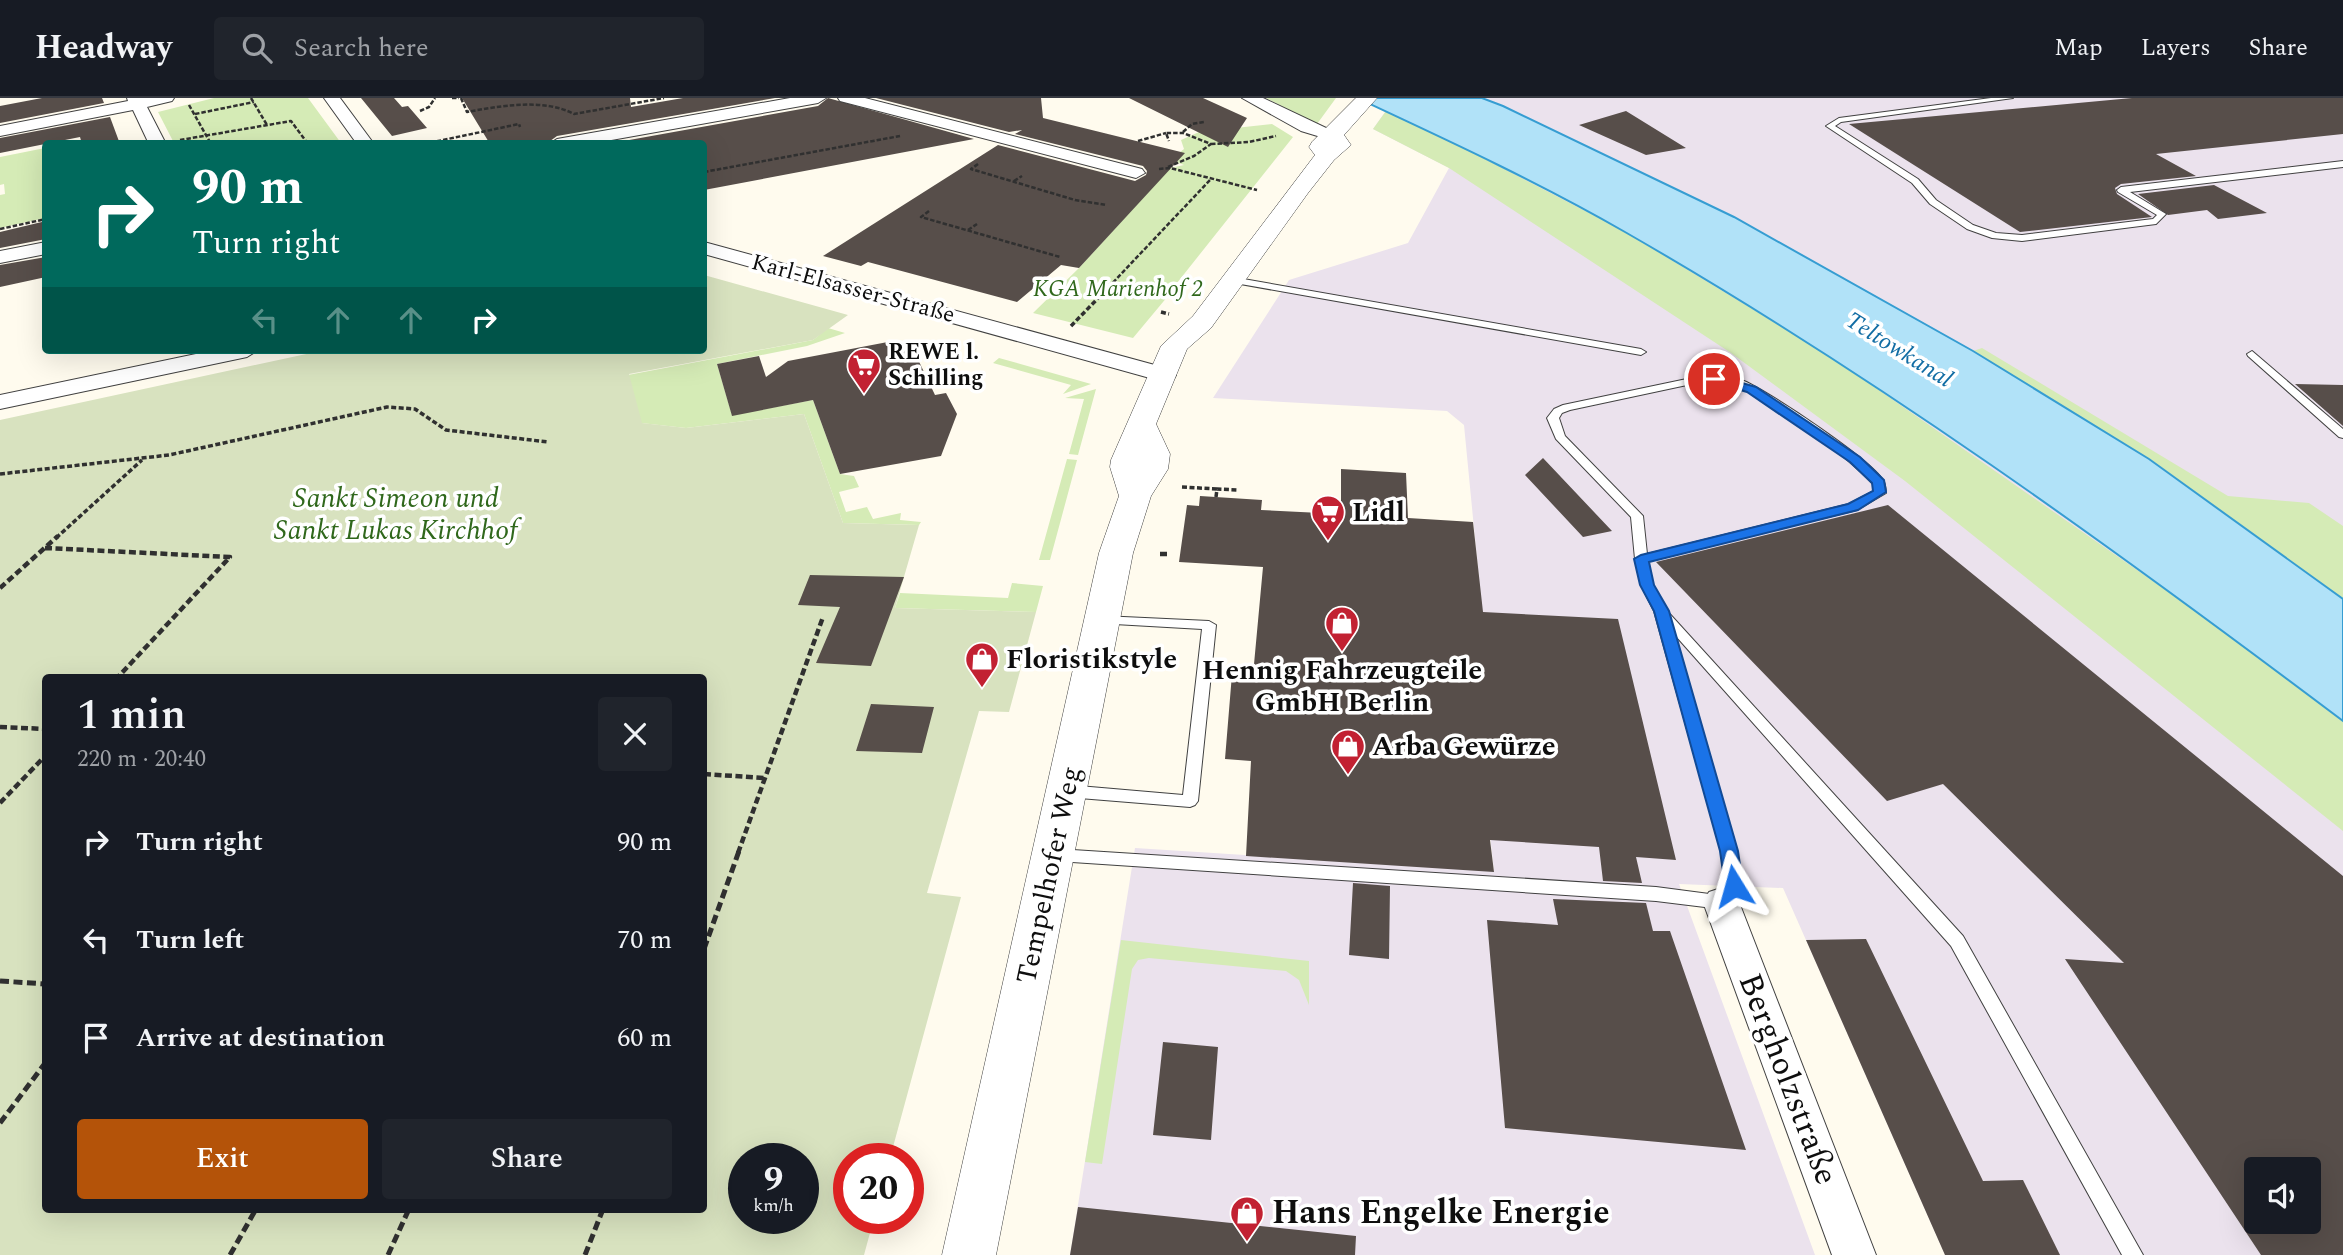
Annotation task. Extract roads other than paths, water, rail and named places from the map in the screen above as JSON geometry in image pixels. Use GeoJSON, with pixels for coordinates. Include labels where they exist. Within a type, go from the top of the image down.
{"type":"FeatureCollection","features":[{"type":"Feature","properties":{"kind":"street"},"geometry":{"type":"LineString","coordinates":[[0,131],[137,101],[166,98]]}},
{"type":"Feature","properties":{"kind":"street"},"geometry":{"type":"LineString","coordinates":[[332,98],[363,140]]}},
{"type":"Feature","properties":{"kind":"street"},"geometry":{"type":"LineString","coordinates":[[579,140],[818,98]]}},
{"type":"Feature","properties":{"kind":"street"},"geometry":{"type":"LineString","coordinates":[[846,98],[1136,173]]}},
{"type":"Feature","properties":{"kind":"street"},"geometry":{"type":"LineString","coordinates":[[1250,98],[1307,127],[1336,137]]}},
{"type":"Feature","properties":{"kind":"street","name":"Tempelhofer Weg"},"geometry":{"type":"LineString","coordinates":[[969,1255],[1120,538],[1135,496],[1155,462],[1156,454],[1143,426],[1175,346],[1202,321],[1367,98]]}},
{"type":"Feature","properties":{"kind":"street"},"geometry":{"type":"LineString","coordinates":[[137,101],[163,140]]}},
{"type":"Feature","properties":{"kind":"street"},"geometry":{"type":"LineString","coordinates":[[0,257],[42,249]]}},
{"type":"Feature","properties":{"kind":"street","name":"Karl-Elsasser-Straße"},"geometry":{"type":"LineString","coordinates":[[707,249],[1165,375]]}},
{"type":"Feature","properties":{"kind":"street"},"geometry":{"type":"LineString","coordinates":[[0,402],[205,354]]}},
{"type":"Feature","properties":{"kind":"street","name":"Bergholzstraße"},"geometry":{"type":"LineString","coordinates":[[1721,902],[1854,1255]]}},
{"type":"Feature","properties":{"kind":"lane"},"geometry":{"type":"LineString","coordinates":[[2009,98],[1839,120],[1830,126],[1915,181],[1933,202],[1970,227],[1995,236],[2022,238],[2156,221],[2162,214],[2121,190],[2343,164]]}},
{"type":"Feature","properties":{"kind":"lane"},"geometry":{"type":"LineString","coordinates":[[1233,280],[1641,352]]}},
{"type":"Feature","properties":{"kind":"lane"},"geometry":{"type":"LineString","coordinates":[[2252,355],[2343,435]]}},
{"type":"Feature","properties":{"kind":"lane"},"geometry":{"type":"LineString","coordinates":[[1052,855],[1657,894],[1721,902],[1734,886],[1729,851],[1661,611],[1647,585],[1641,559],[1637,516],[1560,438],[1553,425],[1553,418],[1558,411],[1701,379],[1727,380],[1752,389],[1855,460],[1879,482],[1880,492],[1853,507],[1641,559]]}},
{"type":"Feature","properties":{"kind":"lane"},"geometry":{"type":"LineString","coordinates":[[1661,611],[1956,941],[2133,1255]]}},
{"type":"Feature","properties":{"kind":"lane"},"geometry":{"type":"LineString","coordinates":[[1066,791],[1190,801],[1209,625],[1101,620]]}},
{"type":"Feature","properties":{"kind":"water","name":"Teltowkanal"},"geometry":{"type":"Polygon","coordinates":[[[1357,98],[1482,98],[1503,106],[1734,217],[1973,351],[2149,459],[2343,599],[2343,721],[2169,591],[1992,465],[1811,345],[1625,232],[1559,196],[1357,98]]]}},
{"type":"Feature","properties":{"kind":"place","name":"REWE l. Schilling"},"geometry":{"type":"Point","coordinates":[864,395]}},
{"type":"Feature","properties":{"kind":"place","name":"Lidl"},"geometry":{"type":"Point","coordinates":[1328,542]}},
{"type":"Feature","properties":{"kind":"place","name":"Hennig Fahrzeugteile GmbH Berlin"},"geometry":{"type":"Point","coordinates":[1342,653]}},
{"type":"Feature","properties":{"kind":"place","name":"Floristikstyle"},"geometry":{"type":"Point","coordinates":[982,689]}},
{"type":"Feature","properties":{"kind":"place","name":"Arba Gewürze"},"geometry":{"type":"Point","coordinates":[1348,776]}},
{"type":"Feature","properties":{"kind":"place","name":"Hans Engelke Energie"},"geometry":{"type":"Point","coordinates":[1247,1243]}},
{"type":"Feature","properties":{"kind":"park label","name":"KGA Marienhof 2"},"geometry":{"type":"Point","coordinates":[1118,289]}},
{"type":"Feature","properties":{"kind":"park label","name":"Sankt Simeon und Sankt Lukas Kirchhof"},"geometry":{"type":"Point","coordinates":[396,514]}}]}
